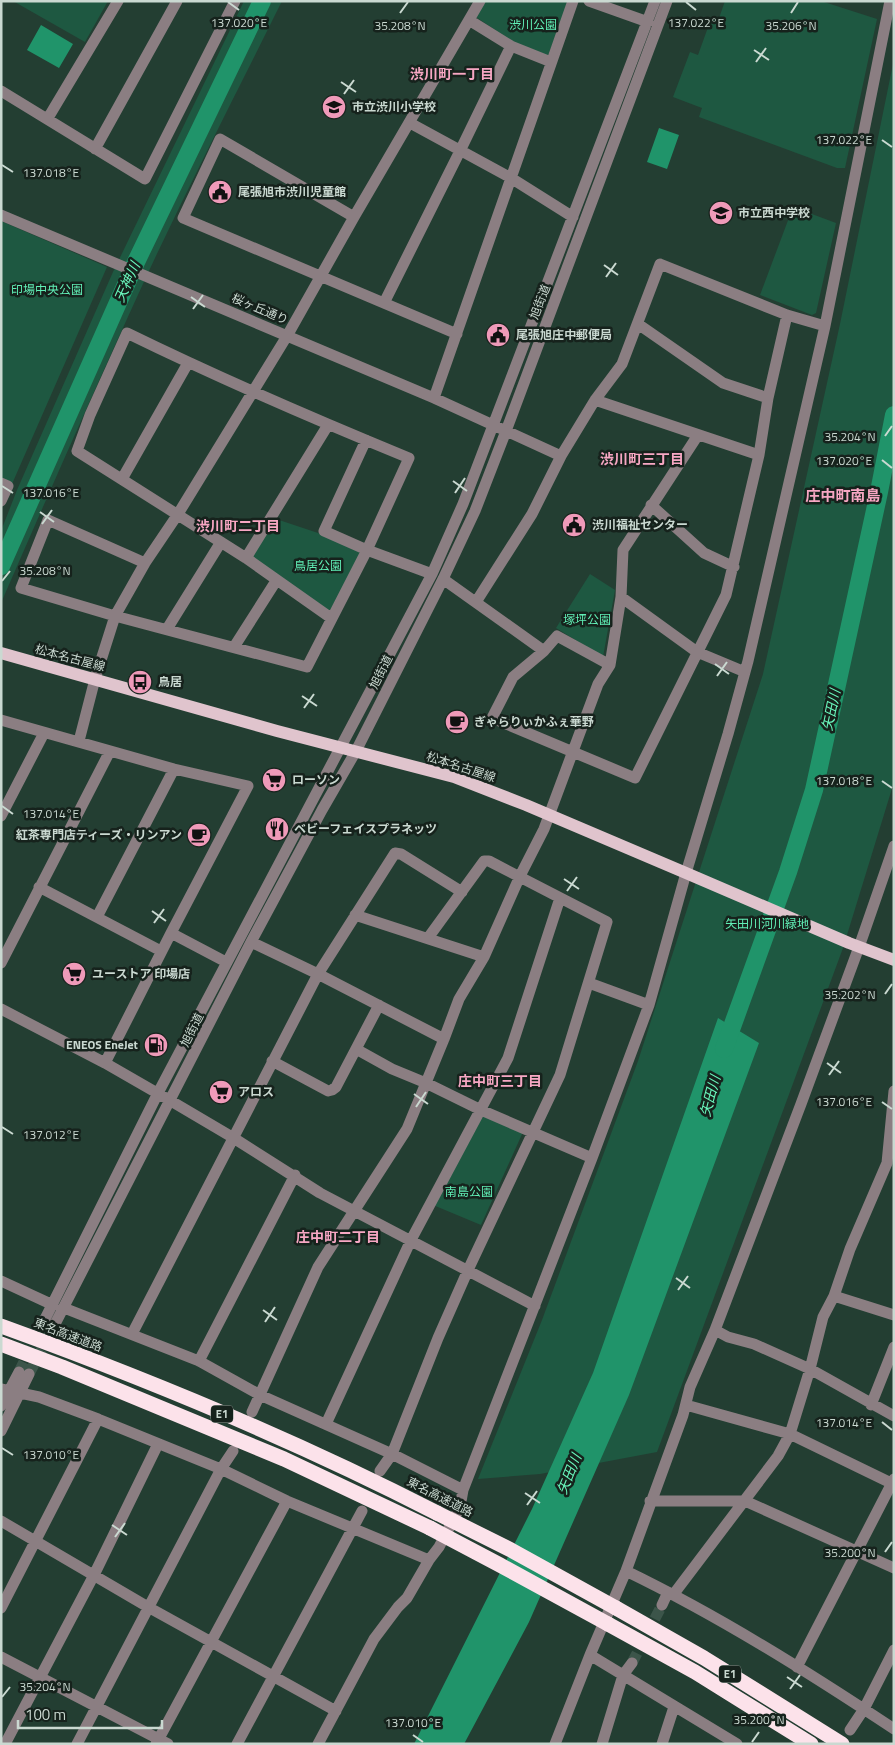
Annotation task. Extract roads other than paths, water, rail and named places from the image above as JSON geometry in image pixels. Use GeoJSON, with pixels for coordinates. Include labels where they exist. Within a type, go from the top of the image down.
{"type":"FeatureCollection","features":[{"type":"Feature","properties":{"kind":"highway","name":"東名高速道路"},"geometry":{"type":"LineString","coordinates":[[1,1326],[68,1350],[285,1440],[438,1513],[511,1550],[704,1658],[842,1744]]}},
{"type":"Feature","properties":{"kind":"highway","name":"E1"},"geometry":{"type":"LineString","coordinates":[[1,1344],[62,1367],[284,1459],[399,1512],[695,1672],[811,1744]]}},
{"type":"Feature","properties":{"kind":"main road","name":"松本名古屋線"},"geometry":{"type":"LineString","coordinates":[[1,653],[339,748],[454,777],[686,872],[854,945],[894,960]]}},
{"type":"Feature","properties":{"kind":"street"},"geometry":{"type":"LineString","coordinates":[[48,118],[118,1]]}},
{"type":"Feature","properties":{"kind":"street"},"geometry":{"type":"LineString","coordinates":[[95,150],[177,1]]}},
{"type":"Feature","properties":{"kind":"street"},"geometry":{"type":"LineString","coordinates":[[1,105],[4,93],[48,118],[95,150],[145,179],[234,1]]}},
{"type":"Feature","properties":{"kind":"street"},"geometry":{"type":"LineString","coordinates":[[79,741],[95,679],[115,616],[145,563],[178,514],[287,336],[480,1]]}},
{"type":"Feature","properties":{"kind":"street"},"geometry":{"type":"LineString","coordinates":[[434,398],[573,1]]}},
{"type":"Feature","properties":{"kind":"street"},"geometry":{"type":"LineString","coordinates":[[589,1],[648,22]]}},
{"type":"Feature","properties":{"kind":"street","name":"旭街道"},"geometry":{"type":"LineString","coordinates":[[49,1324],[158,1093],[432,574],[463,504],[655,1]]}},
{"type":"Feature","properties":{"kind":"street","name":"旭街道"},"geometry":{"type":"LineString","coordinates":[[58,1306],[171,1101],[251,942],[322,810],[356,752],[475,511],[667,1]]}},
{"type":"Feature","properties":{"kind":"street"},"geometry":{"type":"LineString","coordinates":[[318,1744],[374,1639],[407,1598],[429,1560],[439,1547],[460,1507],[464,1490],[649,1005],[745,672],[825,326],[890,1]]}},
{"type":"Feature","properties":{"kind":"street"},"geometry":{"type":"LineString","coordinates":[[469,20],[511,46],[551,62]]}},
{"type":"Feature","properties":{"kind":"street"},"geometry":{"type":"LineString","coordinates":[[384,303],[511,46]]}},
{"type":"Feature","properties":{"kind":"street"},"geometry":{"type":"LineString","coordinates":[[410,123],[511,178],[573,217]]}},
{"type":"Feature","properties":{"kind":"street"},"geometry":{"type":"LineString","coordinates":[[354,217],[220,139],[183,218],[457,334]]}},
{"type":"Feature","properties":{"kind":"street","name":"桜ヶ丘通り"},"geometry":{"type":"LineString","coordinates":[[1,215],[434,398],[561,456]]}},
{"type":"Feature","properties":{"kind":"street"},"geometry":{"type":"LineString","coordinates":[[476,602],[532,514],[561,456],[595,400],[622,364],[660,264],[787,315],[825,326]]}},
{"type":"Feature","properties":{"kind":"street"},"geometry":{"type":"LineString","coordinates":[[610,665],[557,636],[544,651],[513,677],[492,718],[634,778],[726,595],[759,455],[768,398],[787,315]]}},
{"type":"Feature","properties":{"kind":"street"},"geometry":{"type":"LineString","coordinates":[[638,324],[723,383],[768,398]]}},
{"type":"Feature","properties":{"kind":"street"},"geometry":{"type":"LineString","coordinates":[[145,563],[48,520],[21,588],[115,616],[307,667],[367,550],[409,458],[328,425],[188,363],[127,333],[90,415],[77,451],[246,558],[331,618]]}},
{"type":"Feature","properties":{"kind":"street"},"geometry":{"type":"LineString","coordinates":[[122,479],[188,363]]}},
{"type":"Feature","properties":{"kind":"street"},"geometry":{"type":"LineString","coordinates":[[595,400],[759,455]]}},
{"type":"Feature","properties":{"kind":"street"},"geometry":{"type":"LineString","coordinates":[[246,558],[328,425]]}},
{"type":"Feature","properties":{"kind":"street"},"geometry":{"type":"LineString","coordinates":[[252,1412],[318,1268],[407,1129],[459,999],[484,957],[520,876],[544,829],[598,684],[610,665],[621,597],[623,550],[698,435]]}},
{"type":"Feature","properties":{"kind":"street"},"geometry":{"type":"LineString","coordinates":[[366,440],[324,531],[367,550],[432,574]]}},
{"type":"Feature","properties":{"kind":"street"},"geometry":{"type":"LineString","coordinates":[[1,483],[8,486],[1,501]]}},
{"type":"Feature","properties":{"kind":"street"},"geometry":{"type":"LineString","coordinates":[[652,505],[704,553],[734,567]]}},
{"type":"Feature","properties":{"kind":"street"},"geometry":{"type":"LineString","coordinates":[[168,629],[221,542]]}},
{"type":"Feature","properties":{"kind":"street"},"geometry":{"type":"LineString","coordinates":[[442,579],[544,651]]}},
{"type":"Feature","properties":{"kind":"street"},"geometry":{"type":"LineString","coordinates":[[234,647],[276,581]]}},
{"type":"Feature","properties":{"kind":"street"},"geometry":{"type":"LineString","coordinates":[[621,597],[697,652],[745,672]]}},
{"type":"Feature","properties":{"kind":"street"},"geometry":{"type":"LineString","coordinates":[[1,720],[174,769],[248,786],[161,951],[105,1063]]}},
{"type":"Feature","properties":{"kind":"street"},"geometry":{"type":"LineString","coordinates":[[1,816],[44,733]]}},
{"type":"Feature","properties":{"kind":"street"},"geometry":{"type":"LineString","coordinates":[[1,963],[110,751]]}},
{"type":"Feature","properties":{"kind":"street"},"geometry":{"type":"LineString","coordinates":[[97,917],[174,769]]}},
{"type":"Feature","properties":{"kind":"street"},"geometry":{"type":"LineString","coordinates":[[555,1744],[626,1571],[686,1405],[690,1388],[715,1330],[854,945],[894,846]]}},
{"type":"Feature","properties":{"kind":"street"},"geometry":{"type":"LineString","coordinates":[[132,1334],[232,1137],[318,974],[395,853],[401,854],[462,892]]}},
{"type":"Feature","properties":{"kind":"street"},"geometry":{"type":"LineString","coordinates":[[380,1471],[392,1454],[438,1338],[468,1270],[560,1075],[607,922],[489,861],[484,862],[428,938]]}},
{"type":"Feature","properties":{"kind":"street"},"geometry":{"type":"LineString","coordinates":[[39,888],[161,951]]}},
{"type":"Feature","properties":{"kind":"street"},"geometry":{"type":"LineString","coordinates":[[326,1424],[411,1240],[508,1058],[560,898]]}},
{"type":"Feature","properties":{"kind":"street"},"geometry":{"type":"LineString","coordinates":[[355,915],[484,957]]}},
{"type":"Feature","properties":{"kind":"street"},"geometry":{"type":"LineString","coordinates":[[171,933],[226,962]]}},
{"type":"Feature","properties":{"kind":"street"},"geometry":{"type":"LineString","coordinates":[[251,942],[444,1039]]}},
{"type":"Feature","properties":{"kind":"street"},"geometry":{"type":"LineString","coordinates":[[589,984],[649,1005]]}},
{"type":"Feature","properties":{"kind":"street"},"geometry":{"type":"LineString","coordinates":[[272,1061],[328,1091],[332,1090],[336,1087],[379,1005]]}},
{"type":"Feature","properties":{"kind":"street"},"geometry":{"type":"LineString","coordinates":[[1,1009],[158,1093],[295,1175],[320,1193],[535,1306]]}},
{"type":"Feature","properties":{"kind":"street"},"geometry":{"type":"LineString","coordinates":[[356,1049],[392,1070],[426,1083],[481,1110],[592,1158]]}},
{"type":"Feature","properties":{"kind":"street"},"geometry":{"type":"LineString","coordinates":[[662,1605],[745,1501],[778,1456],[790,1434],[810,1369],[823,1317],[834,1296],[850,1249],[890,1163],[894,1091]]}},
{"type":"Feature","properties":{"kind":"street"},"geometry":{"type":"LineString","coordinates":[[199,1361],[295,1175]]}},
{"type":"Feature","properties":{"kind":"street"},"geometry":{"type":"LineString","coordinates":[[1,1281],[58,1306],[199,1361],[260,1396],[392,1454],[464,1490]]}},
{"type":"Feature","properties":{"kind":"street"},"geometry":{"type":"LineString","coordinates":[[834,1296],[894,1315]]}},
{"type":"Feature","properties":{"kind":"street"},"geometry":{"type":"LineString","coordinates":[[715,1330],[754,1344],[810,1369],[871,1405],[894,1416]]}},
{"type":"Feature","properties":{"kind":"street"},"geometry":{"type":"LineString","coordinates":[[871,1405],[894,1347]]}},
{"type":"Feature","properties":{"kind":"street"},"geometry":{"type":"LineString","coordinates":[[1,1406],[24,1373]]}},
{"type":"Feature","properties":{"kind":"street"},"geometry":{"type":"LineString","coordinates":[[10,1391],[39,1397],[98,1419],[221,1469],[287,1501],[429,1560]]}},
{"type":"Feature","properties":{"kind":"street"},"geometry":{"type":"LineString","coordinates":[[1,1430],[10,1391]]}},
{"type":"Feature","properties":{"kind":"street"},"geometry":{"type":"LineString","coordinates":[[686,1405],[790,1434],[892,1481],[797,1667]]}},
{"type":"Feature","properties":{"kind":"street"},"geometry":{"type":"LineString","coordinates":[[1,1608],[98,1419]]}},
{"type":"Feature","properties":{"kind":"street"},"geometry":{"type":"LineString","coordinates":[[5,1744],[94,1575],[158,1444]]}},
{"type":"Feature","properties":{"kind":"street"},"geometry":{"type":"LineString","coordinates":[[77,1744],[221,1469],[233,1451]]}},
{"type":"Feature","properties":{"kind":"street"},"geometry":{"type":"LineString","coordinates":[[1,1657],[97,1706],[161,1742],[211,1640],[287,1501]]}},
{"type":"Feature","properties":{"kind":"street"},"geometry":{"type":"LineString","coordinates":[[650,1501],[745,1501],[894,1568]]}},
{"type":"Feature","properties":{"kind":"street"},"geometry":{"type":"LineString","coordinates":[[237,1744],[362,1511]]}},
{"type":"Feature","properties":{"kind":"street"},"geometry":{"type":"LineString","coordinates":[[1,1521],[148,1607],[211,1640],[273,1677],[336,1711]]}},
{"type":"Feature","properties":{"kind":"street"},"geometry":{"type":"LineString","coordinates":[[626,1571],[671,1593],[797,1667],[894,1730]]}},
{"type":"Feature","properties":{"kind":"street"},"geometry":{"type":"LineString","coordinates":[[850,1730],[864,1710],[894,1650]]}},
{"type":"Feature","properties":{"kind":"street"},"geometry":{"type":"LineString","coordinates":[[590,1655],[737,1744]]}},
{"type":"Feature","properties":{"kind":"street"},"geometry":{"type":"LineString","coordinates":[[602,1744],[623,1675],[632,1663]]}},
{"type":"Feature","properties":{"kind":"street"},"geometry":{"type":"LineString","coordinates":[[662,1744],[674,1706]]}},
{"type":"Feature","properties":{"kind":"water"},"geometry":{"type":"Polygon","coordinates":[[[41,25],[73,44],[59,68],[27,50],[41,25]]]}},
{"type":"Feature","properties":{"kind":"water"},"geometry":{"type":"Polygon","coordinates":[[[659,128],[679,135],[667,169],[647,162],[659,128]]]}},
{"type":"Feature","properties":{"kind":"water"},"geometry":{"type":"Polygon","coordinates":[[[718,1018],[759,1043],[629,1395],[529,1622],[464,1744],[414,1744],[532,1509],[593,1373],[718,1018]]]}},
{"type":"Feature","properties":{"kind":"waterway","name":"天神川"},"geometry":{"type":"LineString","coordinates":[[1,566],[136,262],[262,1]]}},
{"type":"Feature","properties":{"kind":"waterway","name":"矢田川"},"geometry":{"type":"LineString","coordinates":[[724,1049],[788,872],[814,790],[894,415]]}},
{"type":"Feature","properties":{"kind":"tunnel"},"geometry":{"type":"LineString","coordinates":[[19,1372],[44,1321]]}},
{"type":"Feature","properties":{"kind":"tunnel"},"geometry":{"type":"LineString","coordinates":[[29,1374],[54,1326]]}},
{"type":"Feature","properties":{"kind":"tunnel"},"geometry":{"type":"LineString","coordinates":[[632,1663],[662,1605]]}},
{"type":"Feature","properties":{"kind":"place","name":"市立渋川小学校"},"geometry":{"type":"Point","coordinates":[334,107]}},
{"type":"Feature","properties":{"kind":"place","name":"尾張旭市渋川児童館"},"geometry":{"type":"Point","coordinates":[220,192]}},
{"type":"Feature","properties":{"kind":"place","name":"市立西中学校"},"geometry":{"type":"Point","coordinates":[721,213]}},
{"type":"Feature","properties":{"kind":"place","name":"尾張旭庄中郵便局"},"geometry":{"type":"Point","coordinates":[498,335]}},
{"type":"Feature","properties":{"kind":"place","name":"渋川福祉センター"},"geometry":{"type":"Point","coordinates":[574,525]}},
{"type":"Feature","properties":{"kind":"place","name":"鳥居"},"geometry":{"type":"Point","coordinates":[140,682]}},
{"type":"Feature","properties":{"kind":"place","name":"ぎゃらりぃかふぇ華野"},"geometry":{"type":"Point","coordinates":[457,722]}},
{"type":"Feature","properties":{"kind":"place","name":"ローソン"},"geometry":{"type":"Point","coordinates":[274,780]}},
{"type":"Feature","properties":{"kind":"place","name":"ベビーフェイスプラネッツ"},"geometry":{"type":"Point","coordinates":[277,829]}},
{"type":"Feature","properties":{"kind":"place","name":"紅茶専門店ティーズ・リンアン"},"geometry":{"type":"Point","coordinates":[199,835]}},
{"type":"Feature","properties":{"kind":"place","name":"ユーストア 印場店"},"geometry":{"type":"Point","coordinates":[74,974]}},
{"type":"Feature","properties":{"kind":"place","name":"ENEOS EneJet"},"geometry":{"type":"Point","coordinates":[156,1045]}},
{"type":"Feature","properties":{"kind":"place","name":"アロス"},"geometry":{"type":"Point","coordinates":[221,1092]}},
{"type":"Feature","properties":{"kind":"district","name":"渋川町一丁目"},"geometry":{"type":"Point","coordinates":[452,74]}},
{"type":"Feature","properties":{"kind":"district","name":"渋川町三丁目"},"geometry":{"type":"Point","coordinates":[642,459]}},
{"type":"Feature","properties":{"kind":"district","name":"庄中町南島"},"geometry":{"type":"Point","coordinates":[843,496]}},
{"type":"Feature","properties":{"kind":"district","name":"渋川町二丁目"},"geometry":{"type":"Point","coordinates":[238,526]}},
{"type":"Feature","properties":{"kind":"district","name":"庄中町三丁目"},"geometry":{"type":"Point","coordinates":[500,1081]}},
{"type":"Feature","properties":{"kind":"district","name":"庄中町二丁目"},"geometry":{"type":"Point","coordinates":[338,1237]}},
{"type":"Feature","properties":{"kind":"park label","name":"渋川公園"},"geometry":{"type":"Point","coordinates":[533,25]}},
{"type":"Feature","properties":{"kind":"park label","name":"印場中央公園"},"geometry":{"type":"Point","coordinates":[47,290]}},
{"type":"Feature","properties":{"kind":"park label","name":"鳥居公園"},"geometry":{"type":"Point","coordinates":[318,566]}},
{"type":"Feature","properties":{"kind":"park label","name":"塚坪公園"},"geometry":{"type":"Point","coordinates":[587,620]}},
{"type":"Feature","properties":{"kind":"park label","name":"矢田川河川緑地"},"geometry":{"type":"Point","coordinates":[767,924]}},
{"type":"Feature","properties":{"kind":"park label","name":"南島公園"},"geometry":{"type":"Point","coordinates":[469,1192]}}]}
